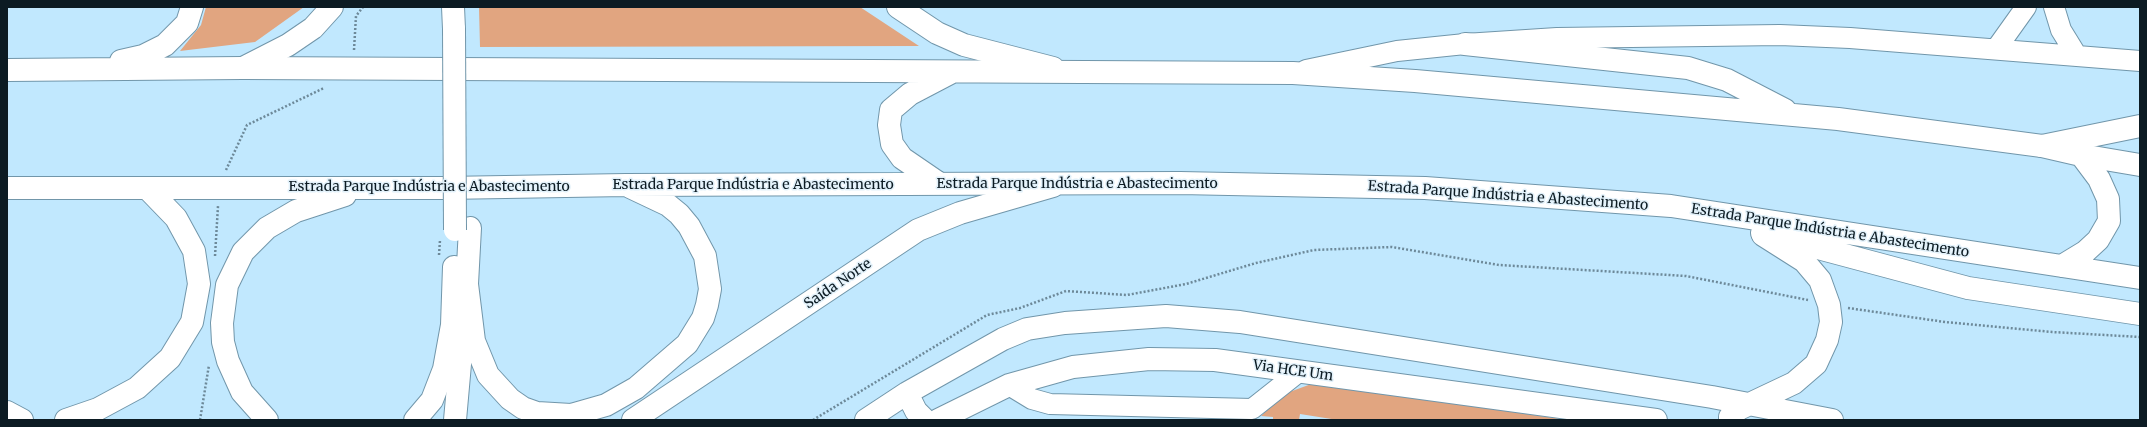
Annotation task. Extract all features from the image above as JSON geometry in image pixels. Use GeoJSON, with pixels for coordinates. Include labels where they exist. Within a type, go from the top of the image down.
{"type":"FeatureCollection","features":[{"type":"Feature","properties":{"kind":"main road"},"geometry":{"type":"LineString","coordinates":[[94,68],[143,56],[165,45],[187,23],[192,7]]}},
{"type":"Feature","properties":{"kind":"main road"},"geometry":{"type":"LineString","coordinates":[[243,68],[288,45],[314,28],[332,7]]}},
{"type":"Feature","properties":{"kind":"main road"},"geometry":{"type":"LineString","coordinates":[[453,7],[461,29]]}},
{"type":"Feature","properties":{"kind":"main road"},"geometry":{"type":"LineString","coordinates":[[468,7],[461,29],[462,229],[474,341],[488,375],[498,388],[523,408],[537,413],[571,416],[606,405],[636,388],[687,344],[703,318],[710,290],[705,256],[689,226],[679,214],[668,205],[626,185]]}},
{"type":"Feature","properties":{"kind":"main road"},"geometry":{"type":"LineString","coordinates":[[898,7],[936,33],[964,45],[1068,72]]}},
{"type":"Feature","properties":{"kind":"main road"},"geometry":{"type":"LineString","coordinates":[[1465,44],[1688,68],[1727,80],[1795,115]]}},
{"type":"Feature","properties":{"kind":"main road"},"geometry":{"type":"LineString","coordinates":[[7,70],[94,68],[243,68],[352,70],[1293,73],[1415,80],[1838,119],[2042,146],[2081,155],[2140,165]]}},
{"type":"Feature","properties":{"kind":"main road"},"geometry":{"type":"LineString","coordinates":[[940,184],[902,158],[892,144],[889,125],[891,110],[910,94],[954,71]]}},
{"type":"Feature","properties":{"kind":"main road"},"geometry":{"type":"LineString","coordinates":[[2042,146],[2140,126]]}},
{"type":"Feature","properties":{"kind":"main road"},"geometry":{"type":"LineString","coordinates":[[2062,266],[2085,252],[2098,240],[2109,221],[2108,199],[2099,179],[2081,155]]}},
{"type":"Feature","properties":{"kind":"main road","name":"Estrada Parque Indústria e Abastecimento"},"geometry":{"type":"LineString","coordinates":[[7,188],[368,188],[626,185],[1059,185],[1180,183],[1425,188],[1671,206],[2140,278]]}},
{"type":"Feature","properties":{"kind":"main road","name":"Saída Norte"},"geometry":{"type":"LineString","coordinates":[[633,420],[918,230],[960,212],[1059,185]]}},
{"type":"Feature","properties":{"kind":"main road"},"geometry":{"type":"LineString","coordinates":[[66,420],[98,410],[137,388],[170,358],[192,322],[199,284],[194,250],[176,218],[147,188]]}},
{"type":"Feature","properties":{"kind":"main road"},"geometry":{"type":"LineString","coordinates":[[267,420],[242,392],[228,361],[223,342],[223,304],[227,285],[234,268],[243,252],[255,238],[280,219],[315,204],[368,188]]}},
{"type":"Feature","properties":{"kind":"main road"},"geometry":{"type":"LineString","coordinates":[[1671,206],[1756,231],[1968,288],[2140,314]]}},
{"type":"Feature","properties":{"kind":"main road"},"geometry":{"type":"LineString","coordinates":[[415,420],[432,400],[444,369],[452,325],[462,229]]}},
{"type":"Feature","properties":{"kind":"main road"},"geometry":{"type":"LineString","coordinates":[[1730,420],[1734,413],[1794,383],[1816,364],[1827,340],[1831,322],[1829,305],[1820,280],[1804,261],[1756,231]]}},
{"type":"Feature","properties":{"kind":"main road"},"geometry":{"type":"LineString","coordinates":[[455,420],[467,284]]}},
{"type":"Feature","properties":{"kind":"main road"},"geometry":{"type":"LineString","coordinates":[[880,417],[908,393],[1003,339],[1027,329],[1065,323],[1166,316],[1240,322],[1712,397],[1832,420]]}},
{"type":"Feature","properties":{"kind":"main road","name":"Via HCE Um"},"geometry":{"type":"LineString","coordinates":[[938,420],[1008,385],[1073,367],[1148,359],[1215,360],[1602,414],[1656,420]]}},
{"type":"Feature","properties":{"kind":"main road"},"geometry":{"type":"LineString","coordinates":[[1602,414],[1614,410],[1620,406],[1623,394],[1619,382]]}},
{"type":"Feature","properties":{"kind":"main road"},"geometry":{"type":"LineString","coordinates":[[908,393],[916,411],[925,420]]}},
{"type":"Feature","properties":{"kind":"main road"},"geometry":{"type":"LineString","coordinates":[[7,412],[22,420]]}},
{"type":"Feature","properties":{"kind":"street"},"geometry":{"type":"LineString","coordinates":[[1996,49],[2026,7]]}},
{"type":"Feature","properties":{"kind":"street"},"geometry":{"type":"LineString","coordinates":[[2054,7],[2061,30],[2077,56]]}},
{"type":"Feature","properties":{"kind":"street"},"geometry":{"type":"LineString","coordinates":[[1293,73],[1397,51],[1465,44],[1557,38],[1780,35],[1850,38],[2140,61]]}},
{"type":"Feature","properties":{"kind":"street"},"geometry":{"type":"LineString","coordinates":[[1008,385],[1032,399],[1050,412],[1252,415],[1300,371]]}},
{"type":"Feature","properties":{"kind":"path"},"geometry":{"type":"LineString","coordinates":[[352,70],[356,16],[363,7]]}},
{"type":"Feature","properties":{"kind":"path"},"geometry":{"type":"LineString","coordinates":[[219,187],[247,125],[331,84]]}},
{"type":"Feature","properties":{"kind":"path"},"geometry":{"type":"LineString","coordinates":[[813,420],[988,315],[1020,308],[1066,291],[1127,295],[1186,284],[1256,263],[1314,250],[1392,247],[1499,265],[1686,276],[1829,305],[1945,322],[2052,332],[2140,337]]}},
{"type":"Feature","properties":{"kind":"shaded area"},"geometry":{"type":"Polygon","coordinates":[[[206,7],[304,7],[255,42],[180,51],[201,25],[206,7]]]}},
{"type":"Feature","properties":{"kind":"shaded area"},"geometry":{"type":"Polygon","coordinates":[[[479,7],[860,7],[919,46],[480,47],[479,7]]]}},
{"type":"Feature","properties":{"kind":"shaded area"},"geometry":{"type":"Polygon","coordinates":[[[1314,383],[1568,420],[1338,420],[1300,414],[1299,420],[1273,420],[1273,417],[1261,416],[1284,394],[1314,383]]]}}]}
